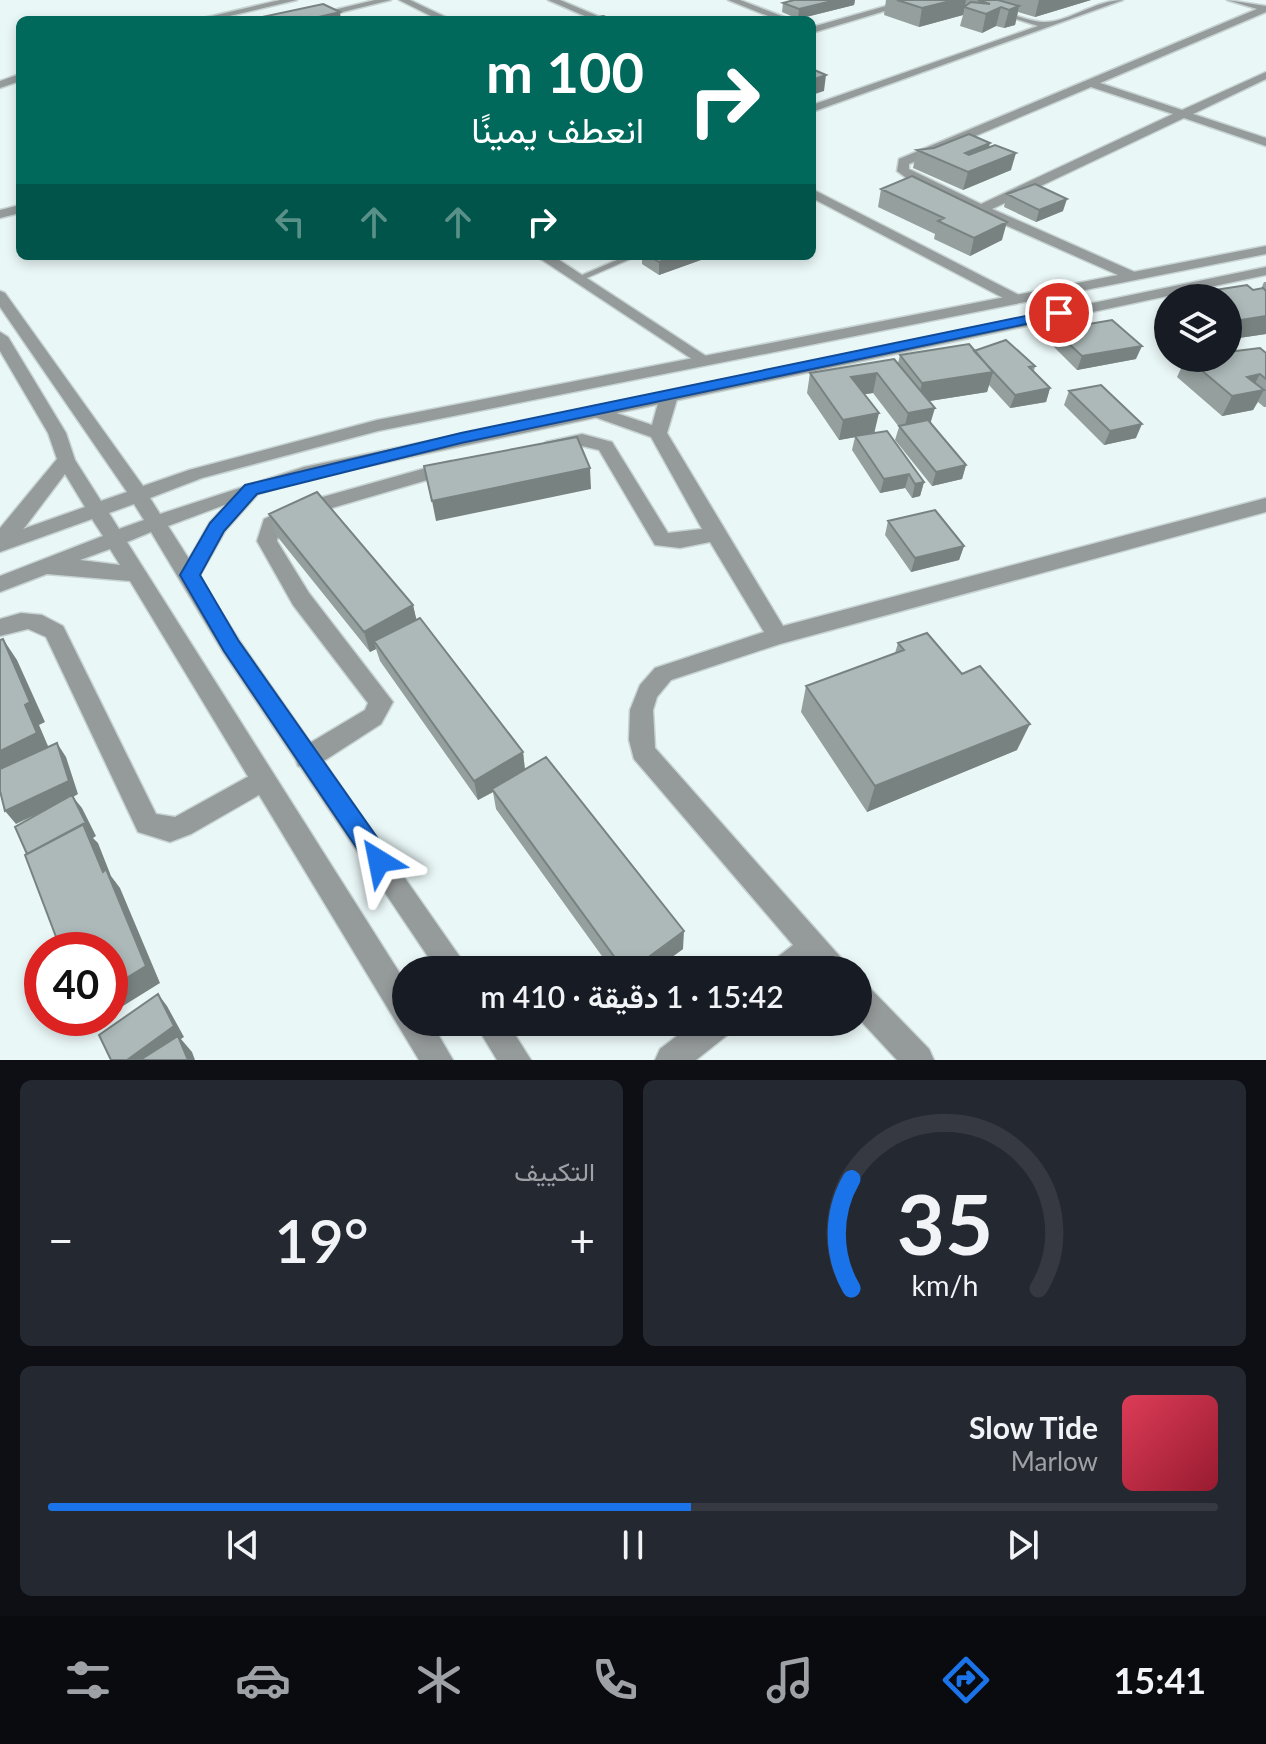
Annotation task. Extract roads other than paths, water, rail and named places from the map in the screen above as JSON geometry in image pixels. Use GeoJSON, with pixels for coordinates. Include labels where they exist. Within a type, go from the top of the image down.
{"type":"FeatureCollection","features":[{"type":"Feature","properties":{"kind":"street"},"geometry":{"type":"LineString","coordinates":[[218,16],[293,0]]}},
{"type":"Feature","properties":{"kind":"street"},"geometry":{"type":"LineString","coordinates":[[315,16],[387,0]]}},
{"type":"Feature","properties":{"kind":"street"},"geometry":{"type":"LineString","coordinates":[[403,0],[438,16]]}},
{"type":"Feature","properties":{"kind":"street"},"geometry":{"type":"LineString","coordinates":[[552,0],[592,16]]}},
{"type":"Feature","properties":{"kind":"street"},"geometry":{"type":"LineString","coordinates":[[732,0],[776,16]]}},
{"type":"Feature","properties":{"kind":"street"},"geometry":{"type":"LineString","coordinates":[[816,29],[917,0]]}},
{"type":"Feature","properties":{"kind":"street"},"geometry":{"type":"LineString","coordinates":[[960,0],[1049,26]]}},
{"type":"Feature","properties":{"kind":"street"},"geometry":{"type":"LineString","coordinates":[[816,106],[1119,0]]}},
{"type":"Feature","properties":{"kind":"street"},"geometry":{"type":"LineString","coordinates":[[1231,0],[1266,9]]}},
{"type":"Feature","properties":{"kind":"street"},"geometry":{"type":"LineString","coordinates":[[217,6],[227,14]]}},
{"type":"Feature","properties":{"kind":"street"},"geometry":{"type":"LineString","coordinates":[[1132,276],[908,176],[901,166],[903,162],[1266,9]]}},
{"type":"Feature","properties":{"kind":"street"},"geometry":{"type":"LineString","coordinates":[[981,209],[1266,75]]}},
{"type":"Feature","properties":{"kind":"street"},"geometry":{"type":"LineString","coordinates":[[1094,84],[1266,142]]}},
{"type":"Feature","properties":{"kind":"street"},"geometry":{"type":"LineString","coordinates":[[816,195],[1016,299]]}},
{"type":"Feature","properties":{"kind":"street"},"geometry":{"type":"LineString","coordinates":[[0,542],[95,508],[281,450],[390,423],[1266,250]]}},
{"type":"Feature","properties":{"kind":"street"},"geometry":{"type":"LineString","coordinates":[[549,260],[704,360]]}},
{"type":"Feature","properties":{"kind":"street"},"geometry":{"type":"LineString","coordinates":[[0,584],[114,538],[251,489],[373,457],[1266,271]]}},
{"type":"Feature","properties":{"kind":"street"},"geometry":{"type":"LineString","coordinates":[[0,296],[157,522],[231,646],[444,956]]}},
{"type":"Feature","properties":{"kind":"street"},"geometry":{"type":"LineString","coordinates":[[0,337],[57,433],[66,460],[140,575],[262,780],[392,988]]}},
{"type":"Feature","properties":{"kind":"street"},"geometry":{"type":"LineString","coordinates":[[658,433],[669,396]]}},
{"type":"Feature","properties":{"kind":"street"},"geometry":{"type":"LineString","coordinates":[[595,411],[658,433],[778,636]]}},
{"type":"Feature","properties":{"kind":"street"},"geometry":{"type":"LineString","coordinates":[[527,451],[582,440],[596,441],[613,453],[654,532],[662,540],[680,541],[715,534]]}},
{"type":"Feature","properties":{"kind":"street"},"geometry":{"type":"LineString","coordinates":[[0,542],[66,460]]}},
{"type":"Feature","properties":{"kind":"street"},"geometry":{"type":"LineString","coordinates":[[307,758],[373,717],[381,702],[301,599],[267,541],[271,524],[315,505],[413,475],[470,462]]}},
{"type":"Feature","properties":{"kind":"street"},"geometry":{"type":"LineString","coordinates":[[190,575],[217,527],[251,489]]}},
{"type":"Feature","properties":{"kind":"street"},"geometry":{"type":"LineString","coordinates":[[820,956],[643,752],[639,710],[649,687],[663,674],[778,636],[1266,505]]}},
{"type":"Feature","properties":{"kind":"street"},"geometry":{"type":"LineString","coordinates":[[37,568],[90,568],[140,575]]}},
{"type":"Feature","properties":{"kind":"street"},"geometry":{"type":"LineString","coordinates":[[0,628],[17,620],[41,622],[55,632],[147,824],[159,830],[182,826],[262,780]]}},
{"type":"Feature","properties":{"kind":"street"},"geometry":{"type":"LineString","coordinates":[[802,956],[812,948]]}},
{"type":"Feature","properties":{"kind":"street"},"geometry":{"type":"LineString","coordinates":[[872,1011],[918,1060]]}},
{"type":"Feature","properties":{"kind":"street"},"geometry":{"type":"LineString","coordinates":[[422,1036],[437,1060]]}},
{"type":"Feature","properties":{"kind":"street"},"geometry":{"type":"LineString","coordinates":[[499,1036],[515,1060]]}},
{"type":"Feature","properties":{"kind":"street"},"geometry":{"type":"LineString","coordinates":[[671,1060],[701,1036]]}},
{"type":"Feature","properties":{"kind":"lane"},"geometry":{"type":"LineString","coordinates":[[577,279],[623,260]]}}]}
